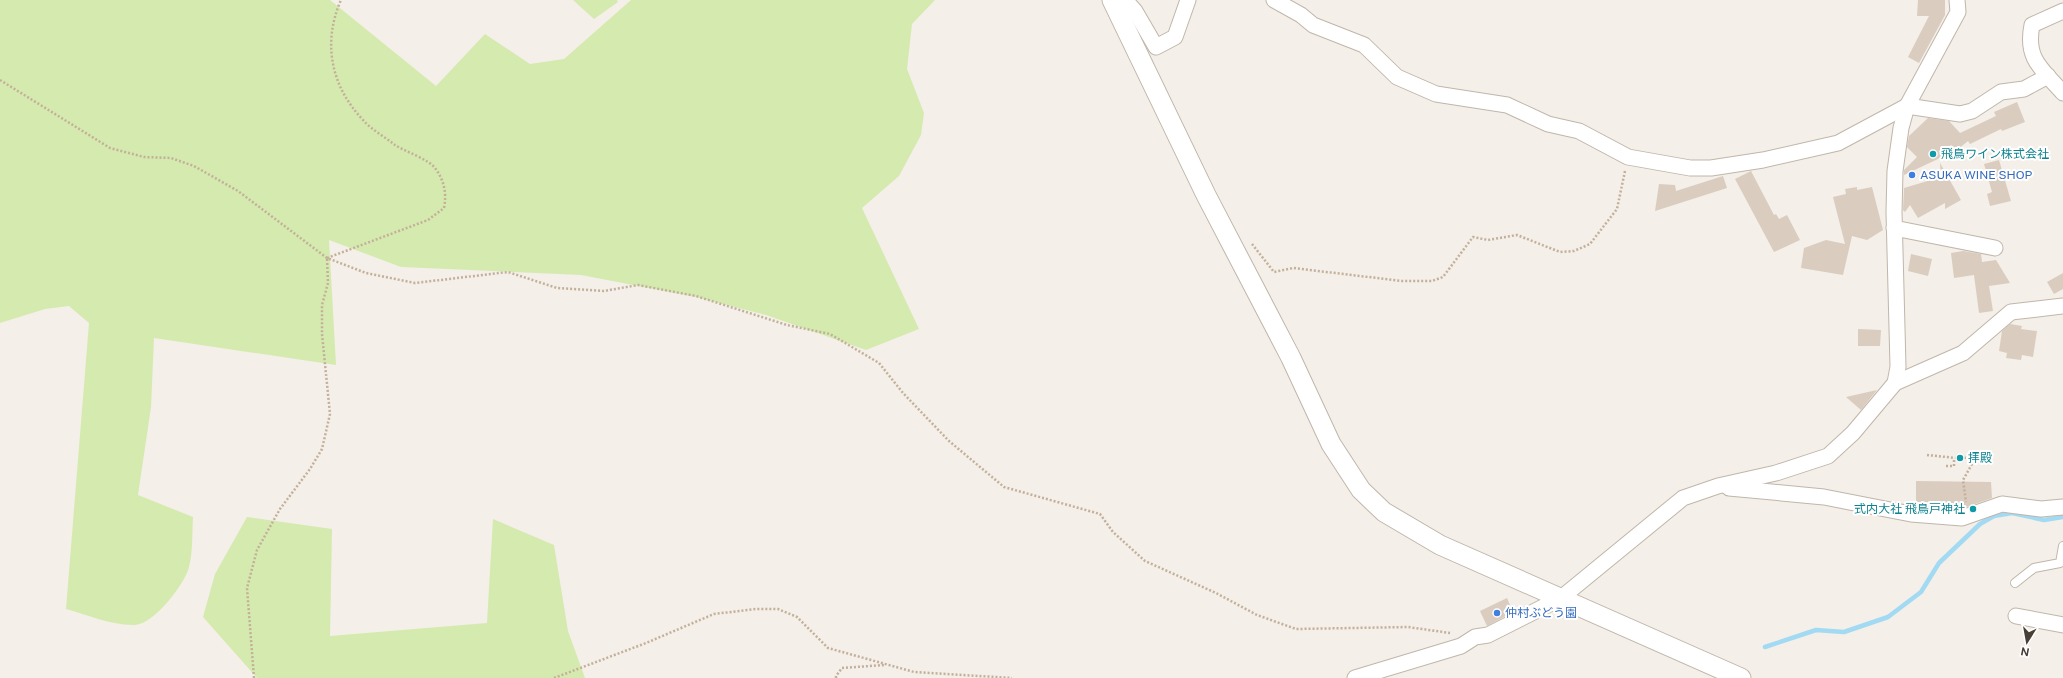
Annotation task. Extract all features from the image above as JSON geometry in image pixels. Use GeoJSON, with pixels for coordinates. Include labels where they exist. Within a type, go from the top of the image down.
{"type":"FeatureCollection","features":[{"type":"Feature","properties":{"kind":"street"},"geometry":{"type":"LineString","coordinates":[[1112,0],[1206,195],[1291,358],[1331,444],[1361,490],[1384,512],[1440,545],[1741,678]]}},
{"type":"Feature","properties":{"kind":"street"},"geometry":{"type":"LineString","coordinates":[[1125,0],[1135,11],[1156,47],[1176,37],[1188,0]]}},
{"type":"Feature","properties":{"kind":"street"},"geometry":{"type":"LineString","coordinates":[[1274,0],[1301,15],[1313,25],[1364,45],[1397,77],[1436,94],[1507,106],[1548,124],[1579,131],[1628,157],[1690,168],[1711,168],[1764,160],[1838,143],[1907,106],[1960,114],[1972,112],[2001,92],[2024,89],[2048,76]]}},
{"type":"Feature","properties":{"kind":"street"},"geometry":{"type":"LineString","coordinates":[[1895,383],[1898,367],[1894,171],[1901,128],[1907,106],[1958,12],[1957,0]]}},
{"type":"Feature","properties":{"kind":"street"},"geometry":{"type":"LineString","coordinates":[[2063,11],[2032,25],[2029,40],[2031,51],[2038,64],[2063,93]]}},
{"type":"Feature","properties":{"kind":"street"},"geometry":{"type":"LineString","coordinates":[[1894,228],[1995,248]]}},
{"type":"Feature","properties":{"kind":"street"},"geometry":{"type":"LineString","coordinates":[[1355,678],[1461,646],[1475,637],[1488,635],[1561,598],[1683,498],[1718,486],[1776,473],[1828,456],[1853,433],[1895,383],[1963,353],[2011,312],[2063,306]]}},
{"type":"Feature","properties":{"kind":"street"},"geometry":{"type":"LineString","coordinates":[[1718,486],[1824,497],[1911,514],[1962,518],[2002,504],[2041,509],[2063,507]]}},
{"type":"Feature","properties":{"kind":"street"},"geometry":{"type":"LineString","coordinates":[[2016,616],[2063,625]]}},
{"type":"Feature","properties":{"kind":"lane"},"geometry":{"type":"LineString","coordinates":[[2015,583],[2034,568],[2060,562],[2063,546]]}},
{"type":"Feature","properties":{"kind":"path"},"geometry":{"type":"LineString","coordinates":[[327,258],[428,220],[444,208],[446,196],[443,182],[434,166],[397,146],[364,121],[340,89],[331,57],[331,33],[341,0]]}},
{"type":"Feature","properties":{"kind":"path"},"geometry":{"type":"LineString","coordinates":[[0,80],[110,148],[144,157],[171,158],[194,166],[238,191],[327,258],[366,274],[416,283],[508,272],[557,288],[604,291],[638,284],[696,296],[788,325],[830,334],[879,363],[903,393],[948,441],[1004,487],[1100,514],[1113,532],[1145,561],[1216,593],[1257,616],[1296,629],[1408,627],[1475,637]]}},
{"type":"Feature","properties":{"kind":"path"},"geometry":{"type":"LineString","coordinates":[[1248,238],[1274,272],[1293,268],[1402,282],[1432,281],[1443,277],[1473,237],[1488,240],[1517,235],[1560,252],[1574,251],[1590,244],[1617,209],[1628,157]]}},
{"type":"Feature","properties":{"kind":"path"},"geometry":{"type":"LineString","coordinates":[[254,678],[247,588],[257,550],[280,509],[310,470],[322,449],[330,414],[322,334],[322,305],[328,283],[327,258]]}},
{"type":"Feature","properties":{"kind":"path"},"geometry":{"type":"LineString","coordinates":[[1927,455],[1955,459],[1954,466],[1946,466]]}},
{"type":"Feature","properties":{"kind":"path"},"geometry":{"type":"LineString","coordinates":[[1963,487],[1963,480],[1976,457],[1964,458]]}},
{"type":"Feature","properties":{"kind":"path"},"geometry":{"type":"LineString","coordinates":[[554,678],[646,643],[714,614],[756,609],[778,609],[797,617],[828,648],[886,665],[914,672],[1012,678]]}},
{"type":"Feature","properties":{"kind":"path"},"geometry":{"type":"LineString","coordinates":[[836,678],[842,668],[886,665]]}},
{"type":"Feature","properties":{"kind":"green space"},"geometry":{"type":"Polygon","coordinates":[[[0,0],[330,0],[436,86],[485,34],[530,64],[564,59],[631,0],[935,0],[912,24],[907,69],[924,113],[921,135],[899,176],[862,208],[919,329],[866,350],[766,315],[696,297],[581,275],[401,267],[329,240],[336,365],[154,338],[151,407],[138,495],[193,517],[192,549],[189,567],[182,583],[168,602],[151,618],[143,623],[135,625],[118,624],[66,609],[89,323],[69,306],[45,309],[0,323],[0,0]]]}},
{"type":"Feature","properties":{"kind":"green space"},"geometry":{"type":"Polygon","coordinates":[[[573,0],[617,0],[618,2],[594,19],[573,0]]]}},
{"type":"Feature","properties":{"kind":"green space"},"geometry":{"type":"Polygon","coordinates":[[[247,517],[332,529],[330,636],[487,623],[493,519],[554,545],[568,631],[585,678],[257,678],[203,617],[215,574],[247,517]]]}},
{"type":"Feature","properties":{"kind":"building"},"geometry":{"type":"Polygon","coordinates":[[[1918,0],[1945,0],[1945,15],[1919,63],[1908,57],[1929,16],[1917,16],[1918,0]]]}},
{"type":"Feature","properties":{"kind":"building"},"geometry":{"type":"Polygon","coordinates":[[[2017,102],[2025,122],[2002,131],[2001,129],[1970,144],[1968,141],[1957,150],[1904,175],[1904,170],[1917,157],[1907,147],[1909,136],[1928,118],[1949,121],[1960,133],[1996,116],[1994,112],[2017,102]]]}},
{"type":"Feature","properties":{"kind":"building"},"geometry":{"type":"Polygon","coordinates":[[[1999,160],[2011,201],[1990,206],[1987,194],[1992,192],[1984,164],[1999,160]]]}},
{"type":"Feature","properties":{"kind":"building"},"geometry":{"type":"Polygon","coordinates":[[[1940,163],[1961,200],[1945,209],[1945,203],[1918,218],[1910,205],[1905,212],[1903,210],[1904,188],[1941,177],[1940,163]]]}},
{"type":"Feature","properties":{"kind":"building"},"geometry":{"type":"Polygon","coordinates":[[[1751,171],[1774,215],[1776,214],[1779,219],[1787,215],[1800,240],[1774,252],[1735,179],[1751,171]]]}},
{"type":"Feature","properties":{"kind":"building"},"geometry":{"type":"Polygon","coordinates":[[[1723,176],[1727,188],[1655,211],[1659,184],[1675,185],[1676,191],[1723,176]]]}},
{"type":"Feature","properties":{"kind":"building"},"geometry":{"type":"Polygon","coordinates":[[[1857,187],[1857,190],[1872,187],[1883,230],[1867,240],[1852,236],[1843,275],[1801,268],[1804,248],[1826,240],[1845,244],[1833,197],[1846,194],[1845,189],[1857,187]]]}},
{"type":"Feature","properties":{"kind":"building"},"geometry":{"type":"Polygon","coordinates":[[[1963,251],[1981,254],[1982,262],[1996,260],[2010,283],[1989,286],[1993,311],[1979,313],[1974,275],[1954,278],[1951,253],[1963,251]]]}},
{"type":"Feature","properties":{"kind":"building"},"geometry":{"type":"Polygon","coordinates":[[[1911,254],[1932,259],[1928,276],[1908,271],[1911,254]]]}},
{"type":"Feature","properties":{"kind":"building"},"geometry":{"type":"Polygon","coordinates":[[[2063,273],[2063,289],[2054,294],[2047,282],[2063,273]]]}},
{"type":"Feature","properties":{"kind":"building"},"geometry":{"type":"Polygon","coordinates":[[[2010,324],[2022,326],[2021,329],[2037,331],[2033,357],[2022,355],[2021,360],[2006,358],[2007,353],[1999,351],[2002,331],[2010,324]]]}},
{"type":"Feature","properties":{"kind":"building"},"geometry":{"type":"Polygon","coordinates":[[[1858,329],[1881,330],[1880,346],[1858,346],[1858,329]]]}},
{"type":"Feature","properties":{"kind":"building"},"geometry":{"type":"Polygon","coordinates":[[[1877,390],[1861,410],[1846,397],[1877,390]]]}},
{"type":"Feature","properties":{"kind":"building"},"geometry":{"type":"Polygon","coordinates":[[[1916,481],[1991,482],[1992,498],[1961,509],[1954,508],[1954,504],[1916,503],[1916,481]]]}},
{"type":"Feature","properties":{"kind":"building","name":"仲村ぶどう園"},"geometry":{"type":"Polygon","coordinates":[[[1507,598],[1513,612],[1487,626],[1480,611],[1507,598]]]}},
{"type":"Feature","properties":{"kind":"waterway"},"geometry":{"type":"LineString","coordinates":[[1765,647],[1816,630],[1844,632],[1888,617],[1921,592],[1939,563],[1980,524],[1994,516],[2012,513],[2044,520],[2063,517]]}},
{"type":"Feature","properties":{"kind":"place","name":"飛鳥ワイン株式会社"},"geometry":{"type":"Point","coordinates":[1933,154]}},
{"type":"Feature","properties":{"kind":"place","name":"ASUKA WINE SHOP"},"geometry":{"type":"Point","coordinates":[1912,175]}},
{"type":"Feature","properties":{"kind":"place","name":"拝殿"},"geometry":{"type":"Point","coordinates":[1960,458]}},
{"type":"Feature","properties":{"kind":"place","name":"式内大社 飛鳥戸神社"},"geometry":{"type":"Point","coordinates":[1973,509]}},
{"type":"Feature","properties":{"kind":"place","name":"仲村ぶどう園"},"geometry":{"type":"Point","coordinates":[1497,613]}}]}
